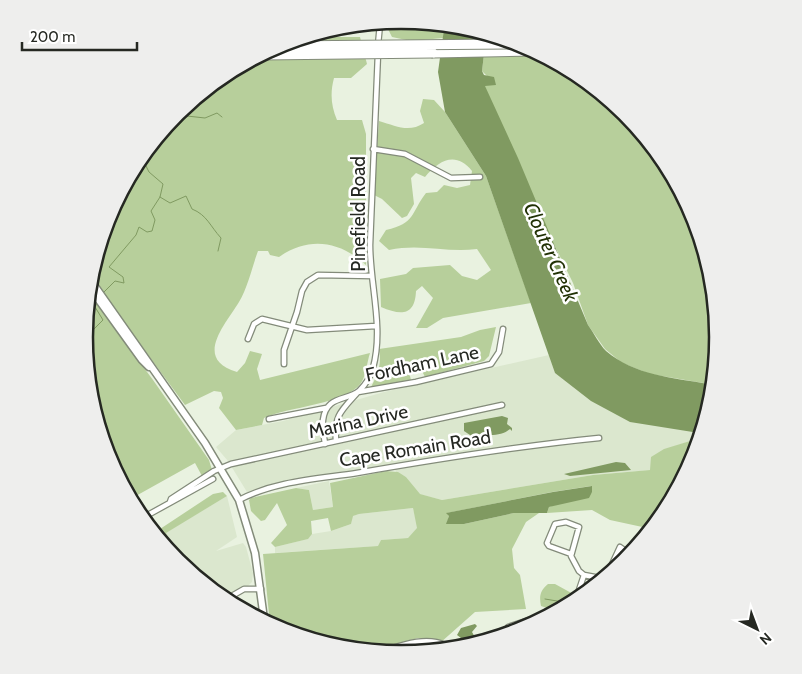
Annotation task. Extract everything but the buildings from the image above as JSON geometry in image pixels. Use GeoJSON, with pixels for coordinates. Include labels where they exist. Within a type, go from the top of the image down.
{"type":"FeatureCollection","features":[{"type":"Feature","properties":{"kind":"highway"},"geometry":{"type":"LineString","coordinates":[[300,46],[497,44]]}},
{"type":"Feature","properties":{"kind":"highway"},"geometry":{"type":"LineString","coordinates":[[275,56],[517,51]]}},
{"type":"Feature","properties":{"kind":"main road"},"geometry":{"type":"LineString","coordinates":[[96,292],[142,360],[152,369],[222,470],[239,500],[255,553],[263,612]]}},
{"type":"Feature","properties":{"kind":"street","name":"Pinefield Road"},"geometry":{"type":"LineString","coordinates":[[336,441],[334,424],[337,418],[368,380],[373,368],[376,326],[370,245],[379,29]]}},
{"type":"Feature","properties":{"kind":"street"},"geometry":{"type":"LineString","coordinates":[[373,149],[405,154],[451,178],[480,177]]}},
{"type":"Feature","properties":{"kind":"street"},"geometry":{"type":"LineString","coordinates":[[284,364],[284,350],[293,327],[302,291],[312,278],[318,275],[342,277],[372,276]]}},
{"type":"Feature","properties":{"kind":"street"},"geometry":{"type":"LineString","coordinates":[[248,339],[254,324],[259,320],[266,319],[293,327],[315,330],[376,326]]}},
{"type":"Feature","properties":{"kind":"street","name":"Fordham Lane"},"geometry":{"type":"LineString","coordinates":[[358,392],[416,382],[491,364],[499,352],[503,328]]}},
{"type":"Feature","properties":{"kind":"street"},"geometry":{"type":"LineString","coordinates":[[269,419],[326,408],[340,397],[358,392]]}},
{"type":"Feature","properties":{"kind":"street","name":"Marina Drive"},"geometry":{"type":"LineString","coordinates":[[170,502],[214,471],[222,470],[231,464],[502,405]]}},
{"type":"Feature","properties":{"kind":"street"},"geometry":{"type":"LineString","coordinates":[[325,444],[323,421],[326,408]]}},
{"type":"Feature","properties":{"kind":"street","name":"Cape Romain Road"},"geometry":{"type":"LineString","coordinates":[[239,500],[254,492],[298,481],[498,450],[599,438]]}},
{"type":"Feature","properties":{"kind":"street"},"geometry":{"type":"LineString","coordinates":[[149,514],[213,479]]}},
{"type":"Feature","properties":{"kind":"street"},"geometry":{"type":"LineString","coordinates":[[571,554],[549,546],[547,543],[555,524],[566,522],[579,527],[571,554],[578,571],[584,575],[595,577]]}},
{"type":"Feature","properties":{"kind":"street"},"geometry":{"type":"LineString","coordinates":[[614,560],[620,546],[624,549]]}},
{"type":"Feature","properties":{"kind":"street"},"geometry":{"type":"LineString","coordinates":[[580,588],[584,575]]}},
{"type":"Feature","properties":{"kind":"street"},"geometry":{"type":"LineString","coordinates":[[233,595],[244,589],[261,589]]}},
{"type":"Feature","properties":{"kind":"street"},"geometry":{"type":"LineString","coordinates":[[400,645],[414,641],[440,643]]}},
{"type":"Feature","properties":{"kind":"shaded area"},"geometry":{"type":"Polygon","coordinates":[[[388,29],[421,29],[444,32],[443,38],[411,41],[392,37],[388,29]]]}},
{"type":"Feature","properties":{"kind":"shaded area"},"geometry":{"type":"Polygon","coordinates":[[[331,37],[360,37],[367,64],[351,78],[334,78],[332,105],[337,120],[362,120],[366,134],[366,265],[346,251],[324,244],[302,246],[290,250],[279,257],[270,255],[268,251],[258,251],[245,290],[216,341],[215,350],[217,359],[224,366],[237,372],[245,363],[250,351],[262,354],[257,369],[260,380],[370,353],[363,380],[354,390],[343,396],[274,414],[264,418],[262,425],[236,430],[219,408],[223,398],[221,392],[214,391],[185,405],[97,286],[103,257],[116,219],[134,183],[156,149],[183,119],[213,92],[247,70],[283,52],[331,37]]]}},
{"type":"Feature","properties":{"kind":"shaded area"},"geometry":{"type":"Polygon","coordinates":[[[486,40],[519,52],[555,70],[589,92],[619,119],[646,149],[668,183],[686,219],[699,257],[709,317],[709,357],[706,383],[650,374],[622,363],[605,349],[588,325],[573,283],[549,234],[484,85],[488,85],[487,76],[482,71],[486,40]]]}},
{"type":"Feature","properties":{"kind":"shaded area"},"geometry":{"type":"Polygon","coordinates":[[[423,99],[434,100],[445,112],[486,176],[531,303],[443,318],[427,328],[416,328],[433,298],[422,286],[416,291],[413,306],[409,310],[394,312],[381,307],[380,279],[406,274],[413,268],[450,265],[462,276],[477,280],[491,270],[477,249],[455,250],[412,247],[389,250],[379,241],[386,230],[408,221],[426,193],[437,192],[444,185],[457,188],[470,185],[472,171],[460,161],[448,160],[436,166],[425,177],[416,173],[411,178],[414,204],[407,216],[402,218],[382,199],[374,195],[379,121],[402,128],[413,128],[424,123],[420,111],[423,99]]]}},
{"type":"Feature","properties":{"kind":"shaded area"},"geometry":{"type":"Polygon","coordinates":[[[95,301],[209,460],[212,470],[210,473],[208,471],[202,476],[195,463],[137,495],[134,491],[116,455],[103,417],[93,357],[95,301]]]}},
{"type":"Feature","properties":{"kind":"shaded area"},"geometry":{"type":"Polygon","coordinates":[[[496,327],[489,356],[484,361],[425,377],[418,363],[407,364],[411,380],[371,387],[379,368],[379,349],[461,337],[480,330],[496,327]]]}},
{"type":"Feature","properties":{"kind":"shaded area"},"geometry":{"type":"Polygon","coordinates":[[[549,355],[555,373],[694,432],[690,441],[664,450],[651,470],[593,475],[442,500],[419,494],[406,477],[396,472],[393,464],[278,484],[247,492],[228,461],[216,447],[236,430],[283,421],[384,392],[549,355]]]}},
{"type":"Feature","properties":{"kind":"shaded area"},"geometry":{"type":"Polygon","coordinates":[[[693,435],[686,455],[668,491],[644,527],[610,520],[592,510],[547,513],[549,507],[592,492],[591,486],[447,513],[449,516],[447,523],[464,524],[514,513],[539,513],[526,522],[512,549],[514,568],[520,575],[526,609],[475,612],[440,643],[418,638],[391,645],[361,643],[321,635],[269,615],[263,554],[378,546],[381,540],[408,538],[417,528],[413,508],[359,514],[353,516],[351,524],[331,531],[328,518],[311,521],[312,534],[308,539],[275,547],[271,543],[287,525],[277,503],[265,520],[261,521],[251,511],[249,500],[251,498],[296,488],[309,490],[313,510],[333,507],[330,483],[386,471],[398,472],[406,477],[420,494],[442,500],[593,475],[650,470],[651,457],[664,449],[690,441],[693,435]]]}},
{"type":"Feature","properties":{"kind":"shaded area"},"geometry":{"type":"Polygon","coordinates":[[[329,481],[333,507],[313,510],[309,490],[296,488],[329,481]]]}},
{"type":"Feature","properties":{"kind":"shaded area"},"geometry":{"type":"Polygon","coordinates":[[[223,492],[227,496],[166,533],[170,541],[160,529],[213,494],[223,492]]]}},
{"type":"Feature","properties":{"kind":"shaded area"},"geometry":{"type":"Polygon","coordinates":[[[227,496],[237,537],[216,551],[243,543],[246,547],[253,573],[252,582],[248,586],[231,594],[198,569],[170,541],[165,533],[227,496]]]}},
{"type":"Feature","properties":{"kind":"shaded area"},"geometry":{"type":"Polygon","coordinates":[[[413,508],[418,528],[408,538],[381,540],[379,546],[275,553],[275,547],[307,539],[312,534],[331,531],[351,524],[352,516],[413,508]]]}},
{"type":"Feature","properties":{"kind":"shaded area"},"geometry":{"type":"Polygon","coordinates":[[[548,584],[555,584],[572,593],[546,608],[541,606],[540,599],[543,589],[548,584]]]}},
{"type":"Feature","properties":{"kind":"water","name":"Clouter Creek"},"geometry":{"type":"Polygon","coordinates":[[[444,32],[486,40],[482,71],[484,75],[494,77],[496,85],[485,86],[518,158],[588,325],[606,351],[629,365],[654,374],[706,383],[694,432],[630,422],[591,401],[555,373],[486,176],[445,112],[438,72],[444,32]]]}},
{"type":"Feature","properties":{"kind":"water"},"geometry":{"type":"Polygon","coordinates":[[[502,416],[508,418],[507,424],[512,428],[512,431],[510,429],[494,435],[477,434],[473,437],[464,431],[464,423],[502,416]]]}},
{"type":"Feature","properties":{"kind":"water"},"geometry":{"type":"Polygon","coordinates":[[[616,462],[625,463],[631,470],[570,476],[564,474],[616,462]]]}},
{"type":"Feature","properties":{"kind":"water"},"geometry":{"type":"Polygon","coordinates":[[[592,486],[589,498],[549,507],[547,513],[514,513],[464,524],[446,524],[449,516],[446,513],[592,486]]]}},
{"type":"Feature","properties":{"kind":"water"},"geometry":{"type":"Polygon","coordinates":[[[475,624],[477,626],[472,632],[474,636],[462,639],[457,635],[461,628],[475,624]]]}},
{"type":"Feature","properties":{"kind":"waterway"},"geometry":{"type":"LineString","coordinates":[[169,134],[187,116],[205,118],[217,113],[222,117]]}},
{"type":"Feature","properties":{"kind":"waterway"},"geometry":{"type":"LineString","coordinates":[[103,293],[115,281],[124,283],[123,277],[109,267],[136,235],[139,227],[147,232],[152,231],[155,220],[151,211],[160,197],[163,184],[149,172],[146,165]]}},
{"type":"Feature","properties":{"kind":"waterway"},"geometry":{"type":"LineString","coordinates":[[160,197],[170,203],[186,196],[192,209],[205,218],[221,238],[218,251]]}},
{"type":"Feature","properties":{"kind":"waterway"},"geometry":{"type":"LineString","coordinates":[[93,330],[103,320],[95,307],[97,303]]}},
{"type":"Feature","properties":{"kind":"waterway"},"geometry":{"type":"LineString","coordinates":[[545,599],[559,601]]}}]}
